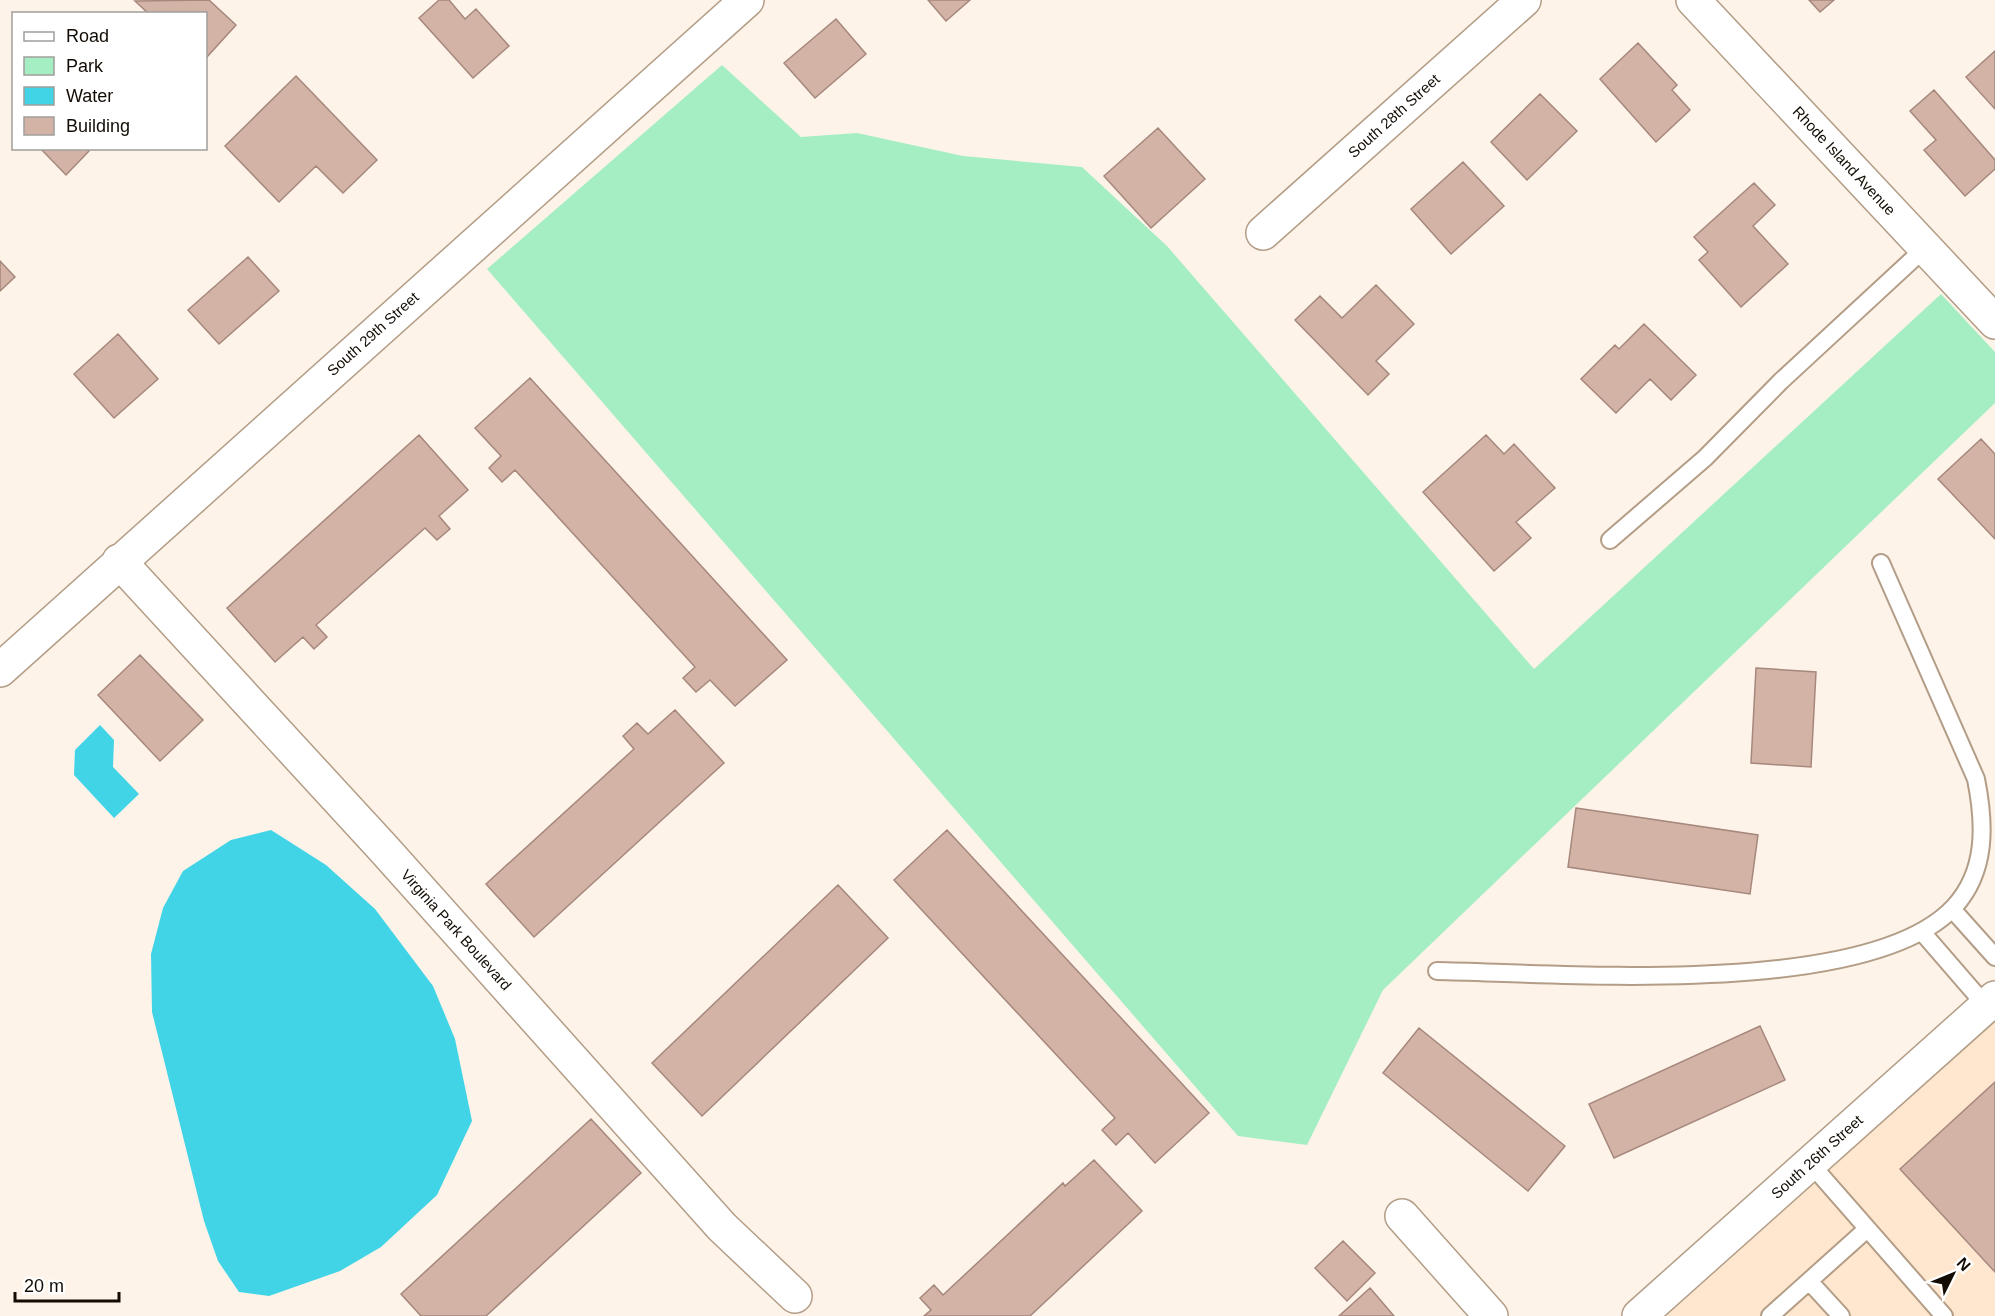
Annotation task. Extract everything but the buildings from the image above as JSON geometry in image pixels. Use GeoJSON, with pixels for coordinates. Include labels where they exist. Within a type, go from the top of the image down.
{"type":"FeatureCollection","features":[{"type":"Feature","properties":{"kind":"street","name":"South 29th Street"},"geometry":{"type":"LineString","coordinates":[[0,670],[747,0]]}},
{"type":"Feature","properties":{"kind":"street","name":"South 28th Street"},"geometry":{"type":"LineString","coordinates":[[1263,233],[1524,0]]}},
{"type":"Feature","properties":{"kind":"street","name":"Rhode Island Avenue"},"geometry":{"type":"LineString","coordinates":[[1694,0],[1925,248],[1984,289],[1995,322]]}},
{"type":"Feature","properties":{"kind":"street","name":"Virginia Park Boulevard"},"geometry":{"type":"LineString","coordinates":[[119,561],[383,848],[722,1227],[795,1296]]}},
{"type":"Feature","properties":{"kind":"street","name":"South 26th Street"},"geometry":{"type":"LineString","coordinates":[[1639,1316],[1991,1002]]}},
{"type":"Feature","properties":{"kind":"street"},"geometry":{"type":"LineString","coordinates":[[1402,1216],[1491,1316]]}},
{"type":"Feature","properties":{"kind":"lane"},"geometry":{"type":"LineString","coordinates":[[1610,540],[1706,458],[1782,381],[1925,248]]}},
{"type":"Feature","properties":{"kind":"lane"},"geometry":{"type":"LineString","coordinates":[[1437,971],[1706,976],[1848,959],[1902,943],[1922,932],[1952,909],[1977,869],[1981,850],[1981,806],[1976,779],[1881,563]]}},
{"type":"Feature","properties":{"kind":"lane"},"geometry":{"type":"LineString","coordinates":[[1952,909],[1995,957]]}},
{"type":"Feature","properties":{"kind":"lane"},"geometry":{"type":"LineString","coordinates":[[1922,932],[1991,1002]]}},
{"type":"Feature","properties":{"kind":"lane"},"geometry":{"type":"LineString","coordinates":[[1810,1163],[1944,1316]]}},
{"type":"Feature","properties":{"kind":"lane"},"geometry":{"type":"LineString","coordinates":[[1770,1316],[1867,1229]]}},
{"type":"Feature","properties":{"kind":"lane"},"geometry":{"type":"LineString","coordinates":[[1809,1281],[1841,1316]]}},
{"type":"Feature","properties":{"kind":"shaded area"},"geometry":{"type":"Polygon","coordinates":[[[1995,1022],[1995,1316],[1666,1316],[1995,1022]]]}},
{"type":"Feature","properties":{"kind":"green space"},"geometry":{"type":"Polygon","coordinates":[[[722,65],[801,137],[857,133],[963,156],[1082,167],[1167,246],[1534,669],[1941,294],[1995,352],[1995,403],[1383,990],[1307,1145],[1238,1136],[487,269],[722,65]]]}},
{"type":"Feature","properties":{"kind":"water"},"geometry":{"type":"Polygon","coordinates":[[[100,725],[114,740],[113,767],[139,794],[114,818],[74,775],[75,750],[100,725]]]}},
{"type":"Feature","properties":{"kind":"water"},"geometry":{"type":"Polygon","coordinates":[[[271,830],[326,865],[375,909],[433,986],[455,1039],[472,1121],[437,1195],[381,1247],[340,1271],[269,1296],[239,1292],[218,1261],[204,1221],[152,1012],[151,954],[163,908],[183,871],[231,840],[271,830]]]}}]}
